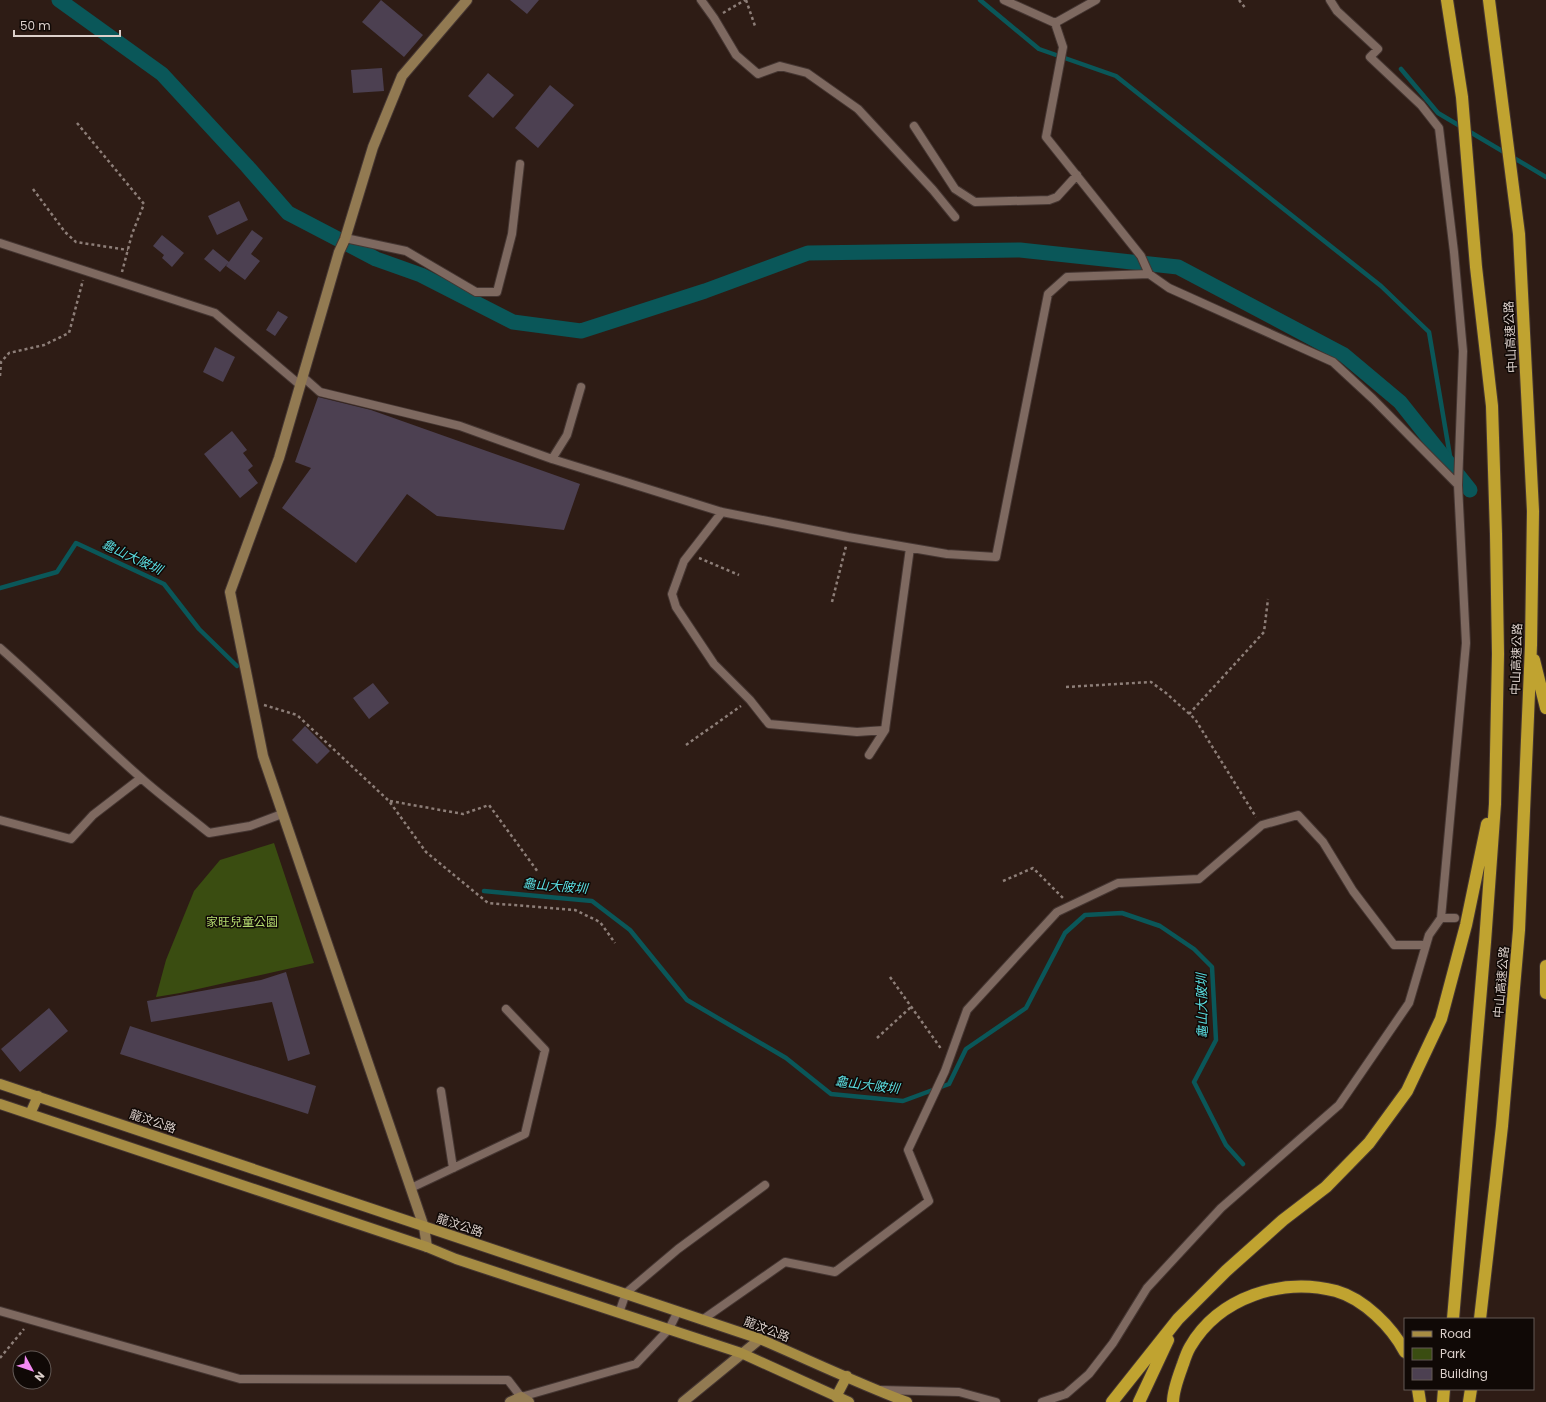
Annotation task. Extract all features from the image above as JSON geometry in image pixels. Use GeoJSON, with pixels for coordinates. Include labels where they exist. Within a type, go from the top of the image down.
{"type":"FeatureCollection","features":[{"type":"Feature","properties":{"kind":"highway","name":"中山高速公路"},"geometry":{"type":"LineString","coordinates":[[1447,0],[1462,97],[1476,267],[1492,406],[1498,654],[1495,786],[1485,942],[1453,1318]]}},
{"type":"Feature","properties":{"kind":"highway","name":"中山高速公路"},"geometry":{"type":"LineString","coordinates":[[1480,1318],[1502,1126],[1520,930],[1531,645],[1533,511],[1518,234],[1489,0]]}},
{"type":"Feature","properties":{"kind":"highway"},"geometry":{"type":"LineString","coordinates":[[1531,645],[1546,708]]}},
{"type":"Feature","properties":{"kind":"highway"},"geometry":{"type":"LineString","coordinates":[[1112,1402],[1178,1319],[1226,1271],[1277,1225],[1326,1187],[1369,1143],[1407,1091],[1441,1019],[1466,925],[1495,786]]}},
{"type":"Feature","properties":{"kind":"highway"},"geometry":{"type":"LineString","coordinates":[[1546,966],[1546,993]]}},
{"type":"Feature","properties":{"kind":"highway"},"geometry":{"type":"LineString","coordinates":[[1173,1402],[1180,1372],[1190,1347],[1210,1320],[1238,1301],[1256,1294],[1276,1289],[1297,1286],[1315,1287],[1337,1292],[1359,1302],[1384,1323],[1404,1350]]}},
{"type":"Feature","properties":{"kind":"highway"},"geometry":{"type":"LineString","coordinates":[[1139,1402],[1178,1319]]}},
{"type":"Feature","properties":{"kind":"highway"},"geometry":{"type":"LineString","coordinates":[[1418,1390],[1420,1402]]}},
{"type":"Feature","properties":{"kind":"highway"},"geometry":{"type":"LineString","coordinates":[[1443,1402],[1444,1390]]}},
{"type":"Feature","properties":{"kind":"highway"},"geometry":{"type":"LineString","coordinates":[[1469,1402],[1471,1390]]}},
{"type":"Feature","properties":{"kind":"main road","name":"龍汶公路"},"geometry":{"type":"LineString","coordinates":[[0,1084],[760,1339],[907,1402]]}},
{"type":"Feature","properties":{"kind":"main road"},"geometry":{"type":"LineString","coordinates":[[30,1114],[38,1096]]}},
{"type":"Feature","properties":{"kind":"main road"},"geometry":{"type":"LineString","coordinates":[[0,1104],[427,1247],[456,1259],[741,1353],[849,1402]]}},
{"type":"Feature","properties":{"kind":"main road"},"geometry":{"type":"LineString","coordinates":[[836,1397],[847,1376]]}},
{"type":"Feature","properties":{"kind":"street"},"geometry":{"type":"LineString","coordinates":[[427,1247],[424,1226],[262,756],[230,592],[276,464],[302,381],[339,252],[345,239],[373,147],[402,76],[467,0]]}},
{"type":"Feature","properties":{"kind":"street"},"geometry":{"type":"LineString","coordinates":[[683,1402],[760,1339]]}},
{"type":"Feature","properties":{"kind":"street"},"geometry":{"type":"LineString","coordinates":[[510,1402],[525,1400]]}},
{"type":"Feature","properties":{"kind":"lane"},"geometry":{"type":"LineString","coordinates":[[701,0],[714,18],[736,55],[758,74],[780,66],[807,73],[858,109],[896,149],[955,217]]}},
{"type":"Feature","properties":{"kind":"lane"},"geometry":{"type":"LineString","coordinates":[[1004,0],[1055,23],[1063,46],[1046,136],[1141,256],[1149,274],[1168,288],[1333,362],[1373,399],[1458,485]]}},
{"type":"Feature","properties":{"kind":"lane"},"geometry":{"type":"LineString","coordinates":[[1055,23],[1096,0]]}},
{"type":"Feature","properties":{"kind":"lane"},"geometry":{"type":"LineString","coordinates":[[1042,1402],[1066,1394],[1088,1374],[1113,1344],[1147,1288],[1220,1208],[1339,1105],[1409,1003],[1429,936],[1441,918],[1466,643],[1458,485],[1463,351],[1454,252],[1439,128],[1421,105],[1370,57],[1378,49],[1337,11],[1330,0]]}},
{"type":"Feature","properties":{"kind":"lane"},"geometry":{"type":"LineString","coordinates":[[914,126],[955,189],[975,202],[1049,200],[1057,197],[1077,175]]}},
{"type":"Feature","properties":{"kind":"lane"},"geometry":{"type":"LineString","coordinates":[[345,239],[406,250],[476,292],[497,292],[512,234],[520,164]]}},
{"type":"Feature","properties":{"kind":"lane"},"geometry":{"type":"LineString","coordinates":[[0,243],[215,313],[302,381],[320,392],[460,426],[552,459],[722,512],[910,548],[947,554],[996,558],[1048,294],[1067,276],[1149,274]]}},
{"type":"Feature","properties":{"kind":"lane"},"geometry":{"type":"LineString","coordinates":[[552,459],[567,435],[581,387]]}},
{"type":"Feature","properties":{"kind":"lane"},"geometry":{"type":"LineString","coordinates":[[722,512],[684,560],[672,594],[676,607],[714,664],[750,700],[770,724],[857,732],[885,730]]}},
{"type":"Feature","properties":{"kind":"lane"},"geometry":{"type":"LineString","coordinates":[[869,756],[885,730],[910,548]]}},
{"type":"Feature","properties":{"kind":"lane"},"geometry":{"type":"LineString","coordinates":[[0,648],[141,778],[209,833],[250,826],[282,814]]}},
{"type":"Feature","properties":{"kind":"lane"},"geometry":{"type":"LineString","coordinates":[[0,820],[71,839],[93,815],[141,778]]}},
{"type":"Feature","properties":{"kind":"lane"},"geometry":{"type":"LineString","coordinates":[[702,1320],[785,1262],[835,1272],[929,1201],[908,1150],[941,1081],[967,1010],[1056,912],[1118,883],[1199,879],[1262,826],[1298,815],[1323,842],[1353,891],[1394,945],[1426,945]]}},
{"type":"Feature","properties":{"kind":"lane"},"geometry":{"type":"LineString","coordinates":[[1441,918],[1455,918]]}},
{"type":"Feature","properties":{"kind":"lane"},"geometry":{"type":"LineString","coordinates":[[411,1188],[525,1134],[545,1050],[506,1009]]}},
{"type":"Feature","properties":{"kind":"lane"},"geometry":{"type":"LineString","coordinates":[[441,1091],[453,1168]]}},
{"type":"Feature","properties":{"kind":"lane"},"geometry":{"type":"LineString","coordinates":[[619,1313],[626,1293],[678,1249],[765,1185]]}},
{"type":"Feature","properties":{"kind":"lane"},"geometry":{"type":"LineString","coordinates":[[0,1311],[240,1379],[508,1380],[525,1400],[636,1364],[669,1329],[678,1311]]}},
{"type":"Feature","properties":{"kind":"lane"},"geometry":{"type":"LineString","coordinates":[[876,1390],[960,1392],[996,1402]]}},
{"type":"Feature","properties":{"kind":"path"},"geometry":{"type":"LineString","coordinates":[[714,18],[745,0],[755,26]]}},
{"type":"Feature","properties":{"kind":"path"},"geometry":{"type":"LineString","coordinates":[[1239,0],[1246,9]]}},
{"type":"Feature","properties":{"kind":"path"},"geometry":{"type":"LineString","coordinates":[[77,123],[144,204],[132,234],[120,282]]}},
{"type":"Feature","properties":{"kind":"path"},"geometry":{"type":"LineString","coordinates":[[33,189],[65,232],[76,242],[128,250]]}},
{"type":"Feature","properties":{"kind":"path"},"geometry":{"type":"LineString","coordinates":[[0,376],[1,362],[9,353],[44,345],[69,332],[86,270]]}},
{"type":"Feature","properties":{"kind":"path"},"geometry":{"type":"LineString","coordinates":[[832,602],[848,537]]}},
{"type":"Feature","properties":{"kind":"path"},"geometry":{"type":"LineString","coordinates":[[689,554],[739,575]]}},
{"type":"Feature","properties":{"kind":"path"},"geometry":{"type":"LineString","coordinates":[[1189,714],[1264,632],[1268,599]]}},
{"type":"Feature","properties":{"kind":"path"},"geometry":{"type":"LineString","coordinates":[[1066,687],[1151,682],[1166,692],[1195,719],[1262,826]]}},
{"type":"Feature","properties":{"kind":"path"},"geometry":{"type":"LineString","coordinates":[[686,745],[750,700]]}},
{"type":"Feature","properties":{"kind":"path"},"geometry":{"type":"LineString","coordinates":[[252,701],[297,715],[389,801],[426,852],[488,903],[575,910],[600,922],[615,943]]}},
{"type":"Feature","properties":{"kind":"path"},"geometry":{"type":"LineString","coordinates":[[389,801],[463,814],[489,805],[538,872]]}},
{"type":"Feature","properties":{"kind":"path"},"geometry":{"type":"LineString","coordinates":[[1003,881],[1033,868],[1071,905]]}},
{"type":"Feature","properties":{"kind":"path"},"geometry":{"type":"LineString","coordinates":[[890,977],[949,1060]]}},
{"type":"Feature","properties":{"kind":"path"},"geometry":{"type":"LineString","coordinates":[[877,1038],[911,1007]]}},
{"type":"Feature","properties":{"kind":"path"},"geometry":{"type":"LineString","coordinates":[[0,1358],[32,1321]]}},
{"type":"Feature","properties":{"kind":"green space","name":"家旺兒童公園"},"geometry":{"type":"Polygon","coordinates":[[[274,843],[314,963],[156,997],[166,960],[194,891],[220,860],[274,843]]]}},
{"type":"Feature","properties":{"kind":"building"},"geometry":{"type":"Polygon","coordinates":[[[381,0],[423,35],[404,57],[362,22],[381,0]]]}},
{"type":"Feature","properties":{"kind":"building"},"geometry":{"type":"Polygon","coordinates":[[[510,0],[539,0],[527,14],[510,0]]]}},
{"type":"Feature","properties":{"kind":"building"},"geometry":{"type":"Polygon","coordinates":[[[382,68],[384,91],[353,93],[351,70],[382,68]]]}},
{"type":"Feature","properties":{"kind":"building"},"geometry":{"type":"Polygon","coordinates":[[[488,73],[514,95],[493,118],[468,96],[488,73]]]}},
{"type":"Feature","properties":{"kind":"building"},"geometry":{"type":"Polygon","coordinates":[[[550,85],[574,105],[538,148],[515,128],[550,85]]]}},
{"type":"Feature","properties":{"kind":"building"},"geometry":{"type":"Polygon","coordinates":[[[239,201],[248,220],[217,235],[208,216],[239,201]]]}},
{"type":"Feature","properties":{"kind":"building"},"geometry":{"type":"Polygon","coordinates":[[[252,230],[263,238],[251,254],[260,261],[245,280],[226,266],[252,230]]]}},
{"type":"Feature","properties":{"kind":"building"},"geometry":{"type":"Polygon","coordinates":[[[162,235],[184,253],[172,267],[162,258],[164,255],[153,246],[162,235]]]}},
{"type":"Feature","properties":{"kind":"building"},"geometry":{"type":"Polygon","coordinates":[[[213,249],[229,262],[220,272],[204,259],[213,249]]]}},
{"type":"Feature","properties":{"kind":"building"},"geometry":{"type":"Polygon","coordinates":[[[278,311],[288,317],[275,336],[266,330],[278,311]]]}},
{"type":"Feature","properties":{"kind":"building"},"geometry":{"type":"Polygon","coordinates":[[[215,347],[235,357],[223,382],[203,372],[215,347]]]}},
{"type":"Feature","properties":{"kind":"building"},"geometry":{"type":"Polygon","coordinates":[[[318,397],[371,410],[580,484],[564,530],[437,516],[407,494],[356,563],[282,508],[311,468],[295,462],[318,397]]]}},
{"type":"Feature","properties":{"kind":"building"},"geometry":{"type":"Polygon","coordinates":[[[232,431],[247,450],[243,453],[253,466],[248,470],[258,483],[240,498],[204,454],[232,431]]]}},
{"type":"Feature","properties":{"kind":"building"},"geometry":{"type":"Polygon","coordinates":[[[373,683],[389,703],[369,719],[353,698],[373,683]]]}},
{"type":"Feature","properties":{"kind":"building"},"geometry":{"type":"Polygon","coordinates":[[[305,726],[330,751],[317,764],[292,740],[305,726]]]}},
{"type":"Feature","properties":{"kind":"building"},"geometry":{"type":"Polygon","coordinates":[[[286,972],[310,1054],[288,1061],[272,1002],[151,1022],[147,1001],[261,980],[286,972]]]}},
{"type":"Feature","properties":{"kind":"building"},"geometry":{"type":"Polygon","coordinates":[[[49,1008],[68,1031],[20,1072],[1,1049],[49,1008]]]}},
{"type":"Feature","properties":{"kind":"building"},"geometry":{"type":"Polygon","coordinates":[[[130,1026],[316,1086],[308,1114],[120,1054],[130,1026]]]}},
{"type":"Feature","properties":{"kind":"waterway"},"geometry":{"type":"LineString","coordinates":[[59,0],[162,74],[288,213],[376,259],[421,275],[513,322],[581,331],[705,291],[808,253],[1020,250],[1178,267],[1344,355],[1400,402],[1470,490]]}},
{"type":"Feature","properties":{"kind":"waterway"},"geometry":{"type":"LineString","coordinates":[[980,0],[1039,49],[1116,76],[1381,286],[1429,332],[1452,468]]}},
{"type":"Feature","properties":{"kind":"waterway"},"geometry":{"type":"LineString","coordinates":[[1401,69],[1438,113],[1546,177]]}},
{"type":"Feature","properties":{"kind":"waterway","name":"龜山大陂圳"},"geometry":{"type":"LineString","coordinates":[[0,588],[57,572],[76,543],[164,584],[199,629],[237,666]]}},
{"type":"Feature","properties":{"kind":"waterway","name":"龜山大陂圳"},"geometry":{"type":"LineString","coordinates":[[484,891],[592,901],[630,930],[687,1000],[786,1058],[831,1094],[903,1101],[949,1084],[966,1049],[1026,1008],[1065,933],[1085,915],[1122,913],[1160,926],[1194,949],[1212,967],[1216,1040],[1194,1082],[1226,1145],[1243,1164]]}}]}
